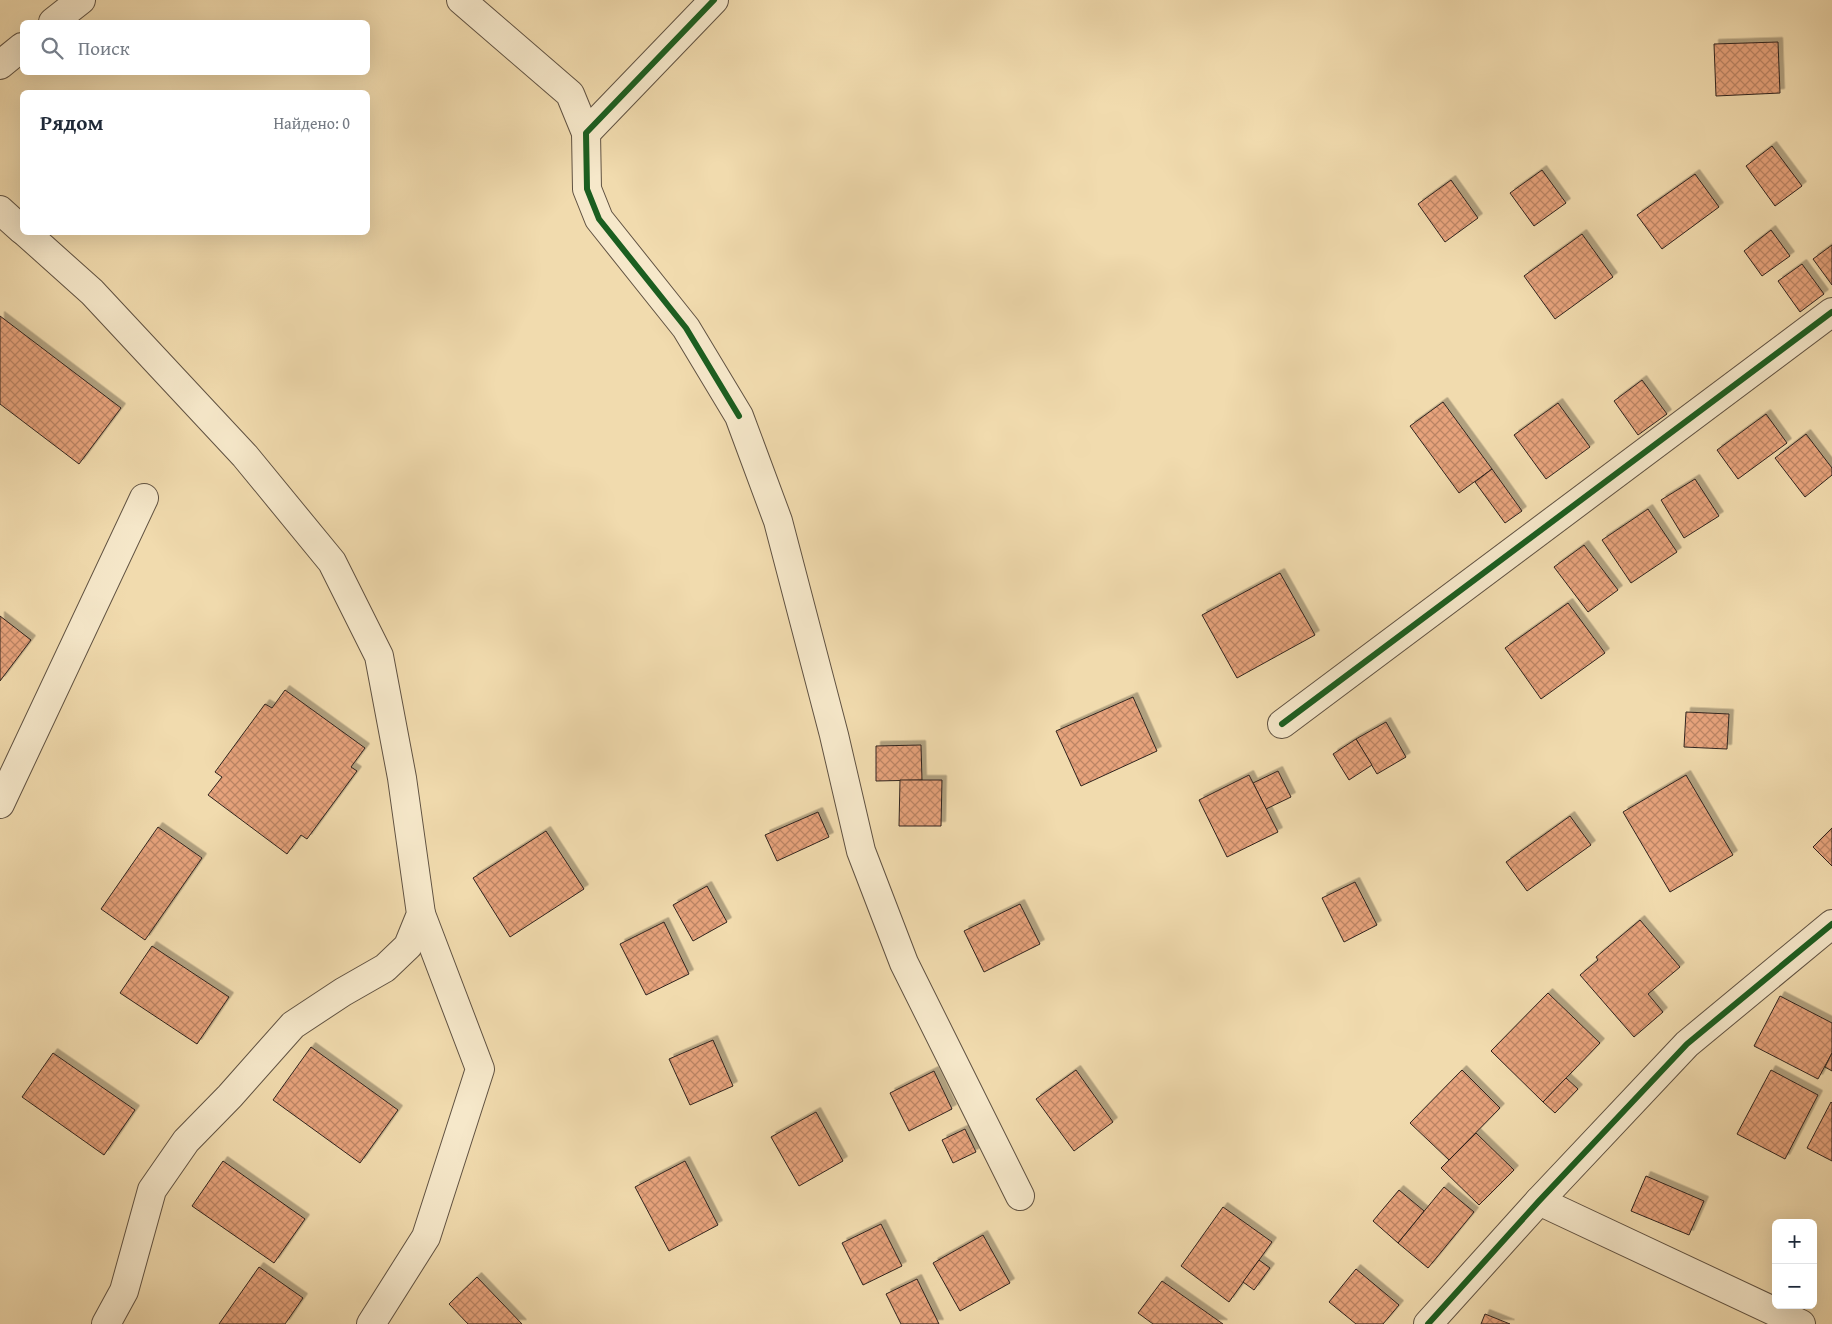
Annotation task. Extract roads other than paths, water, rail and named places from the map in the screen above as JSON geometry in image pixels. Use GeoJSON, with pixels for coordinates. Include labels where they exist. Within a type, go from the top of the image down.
{"type":"FeatureCollection","features":[{"type":"Feature","properties":{"kind":"street"},"geometry":{"type":"LineString","coordinates":[[56,20],[81,0]]}},
{"type":"Feature","properties":{"kind":"street"},"geometry":{"type":"LineString","coordinates":[[461,0],[570,94],[586,133],[588,189],[599,219],[686,328],[739,416],[778,521],[862,851],[904,963],[1020,1196]]}},
{"type":"Feature","properties":{"kind":"street"},"geometry":{"type":"LineString","coordinates":[[586,133],[714,0]]}},
{"type":"Feature","properties":{"kind":"street"},"geometry":{"type":"LineString","coordinates":[[0,65],[20,49]]}},
{"type":"Feature","properties":{"kind":"street"},"geometry":{"type":"LineString","coordinates":[[0,210],[20,228]]}},
{"type":"Feature","properties":{"kind":"street"},"geometry":{"type":"LineString","coordinates":[[28,235],[92,292],[245,456],[332,562],[379,656],[402,778],[421,914],[480,1069],[426,1237],[371,1324]]}},
{"type":"Feature","properties":{"kind":"street"},"geometry":{"type":"LineString","coordinates":[[1282,724],[1832,312]]}},
{"type":"Feature","properties":{"kind":"street"},"geometry":{"type":"LineString","coordinates":[[0,804],[144,498]]}},
{"type":"Feature","properties":{"kind":"street"},"geometry":{"type":"LineString","coordinates":[[106,1324],[124,1290],[152,1190],[186,1141],[230,1096],[292,1025],[343,992],[386,968],[408,946],[421,914]]}},
{"type":"Feature","properties":{"kind":"street"},"geometry":{"type":"LineString","coordinates":[[1428,1324],[1539,1201],[1687,1044],[1832,924]]}},
{"type":"Feature","properties":{"kind":"street"},"geometry":{"type":"LineString","coordinates":[[1539,1201],[1801,1324]]}}]}
